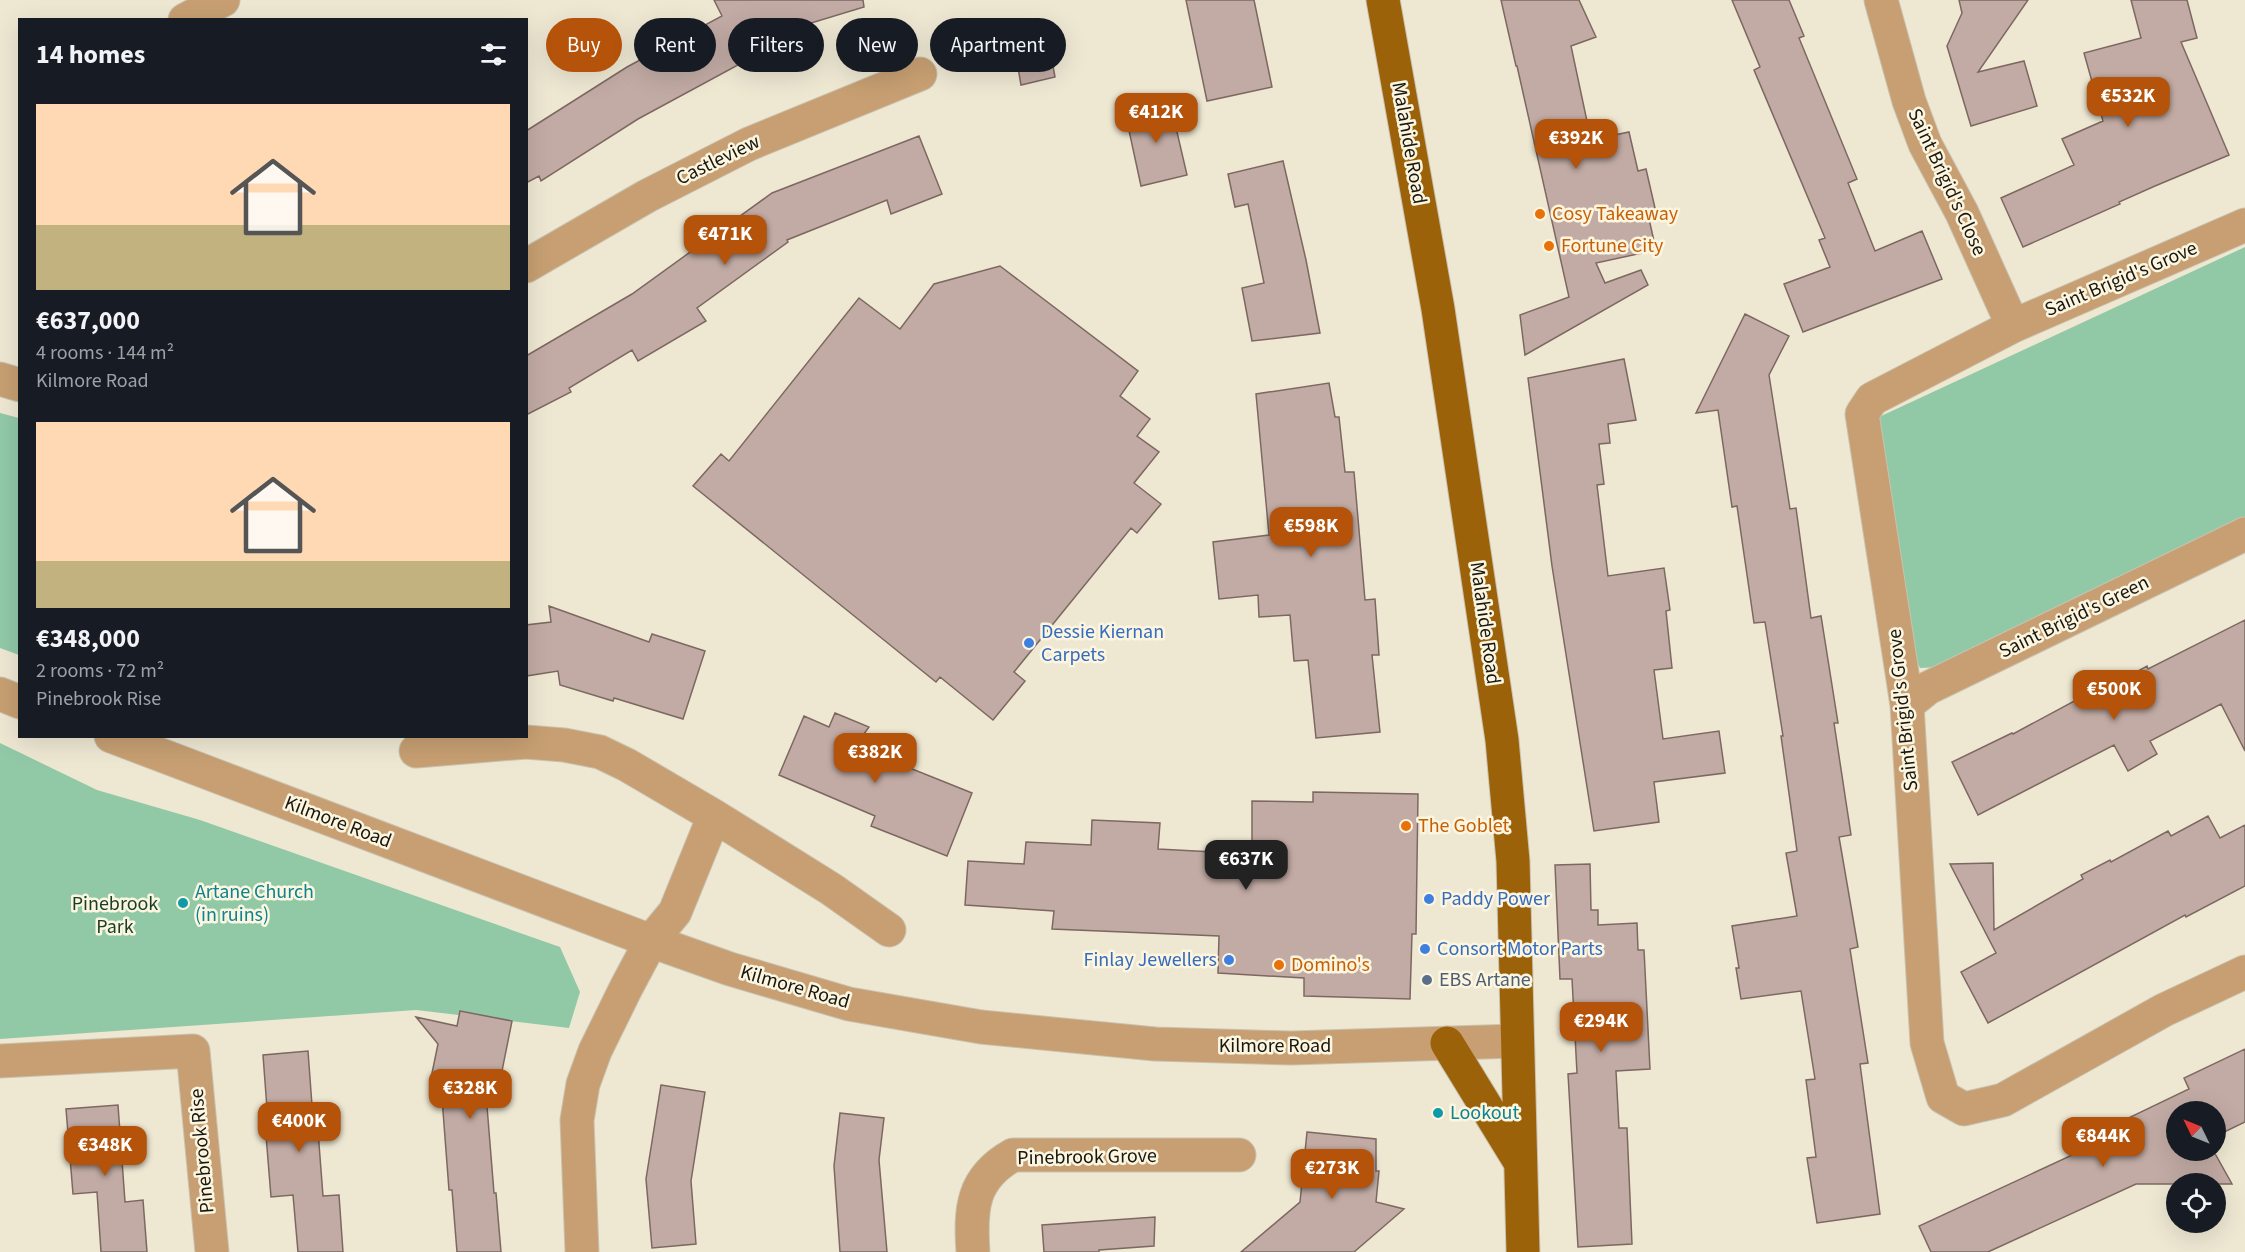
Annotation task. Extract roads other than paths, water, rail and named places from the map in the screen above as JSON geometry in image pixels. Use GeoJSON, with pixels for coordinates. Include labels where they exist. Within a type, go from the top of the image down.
{"type":"FeatureCollection","features":[{"type":"Feature","properties":{"kind":"main road","name":"Malahide Road"},"geometry":{"type":"LineString","coordinates":[[1383,0],[1438,309],[1502,740],[1513,861],[1523,1252]]}},
{"type":"Feature","properties":{"kind":"main road"},"geometry":{"type":"LineString","coordinates":[[1447,1043],[1521,1163]]}},
{"type":"Feature","properties":{"kind":"street"},"geometry":{"type":"LineString","coordinates":[[189,18],[224,0]]}},
{"type":"Feature","properties":{"kind":"street","name":"Saint Brigid's Close"},"geometry":{"type":"LineString","coordinates":[[1881,0],[1909,101],[1925,144],[1962,213],[2013,326]]}},
{"type":"Feature","properties":{"kind":"street","name":"Castleview"},"geometry":{"type":"LineString","coordinates":[[528,265],[647,196],[749,144],[920,74]]}},
{"type":"Feature","properties":{"kind":"street","name":"Saint Brigid's Grove"},"geometry":{"type":"LineString","coordinates":[[2245,225],[2013,326],[1872,399],[1862,414],[1907,705],[1927,1043],[1943,1097],[1964,1109],[2003,1100],[2164,1010],[2245,972]]}},
{"type":"Feature","properties":{"kind":"street"},"geometry":{"type":"LineString","coordinates":[[0,379],[18,384]]}},
{"type":"Feature","properties":{"kind":"street","name":"Saint Brigid's Green"},"geometry":{"type":"LineString","coordinates":[[1907,705],[1928,688],[2245,534]]}},
{"type":"Feature","properties":{"kind":"street"},"geometry":{"type":"LineString","coordinates":[[0,694],[18,701]]}},
{"type":"Feature","properties":{"kind":"street","name":"Kilmore Road"},"geometry":{"type":"LineString","coordinates":[[116,738],[651,941],[730,969],[849,1004],[981,1027],[1155,1044],[1291,1048],[1517,1041]]}},
{"type":"Feature","properties":{"kind":"street"},"geometry":{"type":"LineString","coordinates":[[417,751],[526,742],[564,745],[600,752],[627,765],[714,816],[831,889],[889,930]]}},
{"type":"Feature","properties":{"kind":"street"},"geometry":{"type":"LineString","coordinates":[[582,1252],[577,1120],[583,1084],[595,1050],[651,941],[675,912],[714,816]]}},
{"type":"Feature","properties":{"kind":"street","name":"Pinebrook Rise"},"geometry":{"type":"LineString","coordinates":[[0,1061],[193,1051],[212,1252]]}},
{"type":"Feature","properties":{"kind":"street","name":"Pinebrook Grove"},"geometry":{"type":"LineString","coordinates":[[973,1252],[974,1200],[986,1175],[1013,1155],[1239,1155]]}},
{"type":"Feature","properties":{"kind":"place","name":"Cosy Takeaway"},"geometry":{"type":"Point","coordinates":[1540,214]}},
{"type":"Feature","properties":{"kind":"place","name":"Fortune City"},"geometry":{"type":"Point","coordinates":[1549,246]}},
{"type":"Feature","properties":{"kind":"place","name":"Dessie Kiernan Carpets"},"geometry":{"type":"Point","coordinates":[1029,643]}},
{"type":"Feature","properties":{"kind":"place","name":"The Goblet"},"geometry":{"type":"Point","coordinates":[1406,826]}},
{"type":"Feature","properties":{"kind":"place","name":"Paddy Power"},"geometry":{"type":"Point","coordinates":[1429,899]}},
{"type":"Feature","properties":{"kind":"place","name":"Artane Church (in ruins)"},"geometry":{"type":"Point","coordinates":[183,903]}},
{"type":"Feature","properties":{"kind":"place","name":"Consort Motor Parts"},"geometry":{"type":"Point","coordinates":[1425,949]}},
{"type":"Feature","properties":{"kind":"place","name":"Finlay Jewellers"},"geometry":{"type":"Point","coordinates":[1229,960]}},
{"type":"Feature","properties":{"kind":"place","name":"Domino's"},"geometry":{"type":"Point","coordinates":[1279,965]}},
{"type":"Feature","properties":{"kind":"place","name":"EBS Artane"},"geometry":{"type":"Point","coordinates":[1427,980]}},
{"type":"Feature","properties":{"kind":"place","name":"Lookout"},"geometry":{"type":"Point","coordinates":[1438,1113]}},
{"type":"Feature","properties":{"kind":"park label","name":"Pinebrook Park"},"geometry":{"type":"Point","coordinates":[115,916]}}]}
